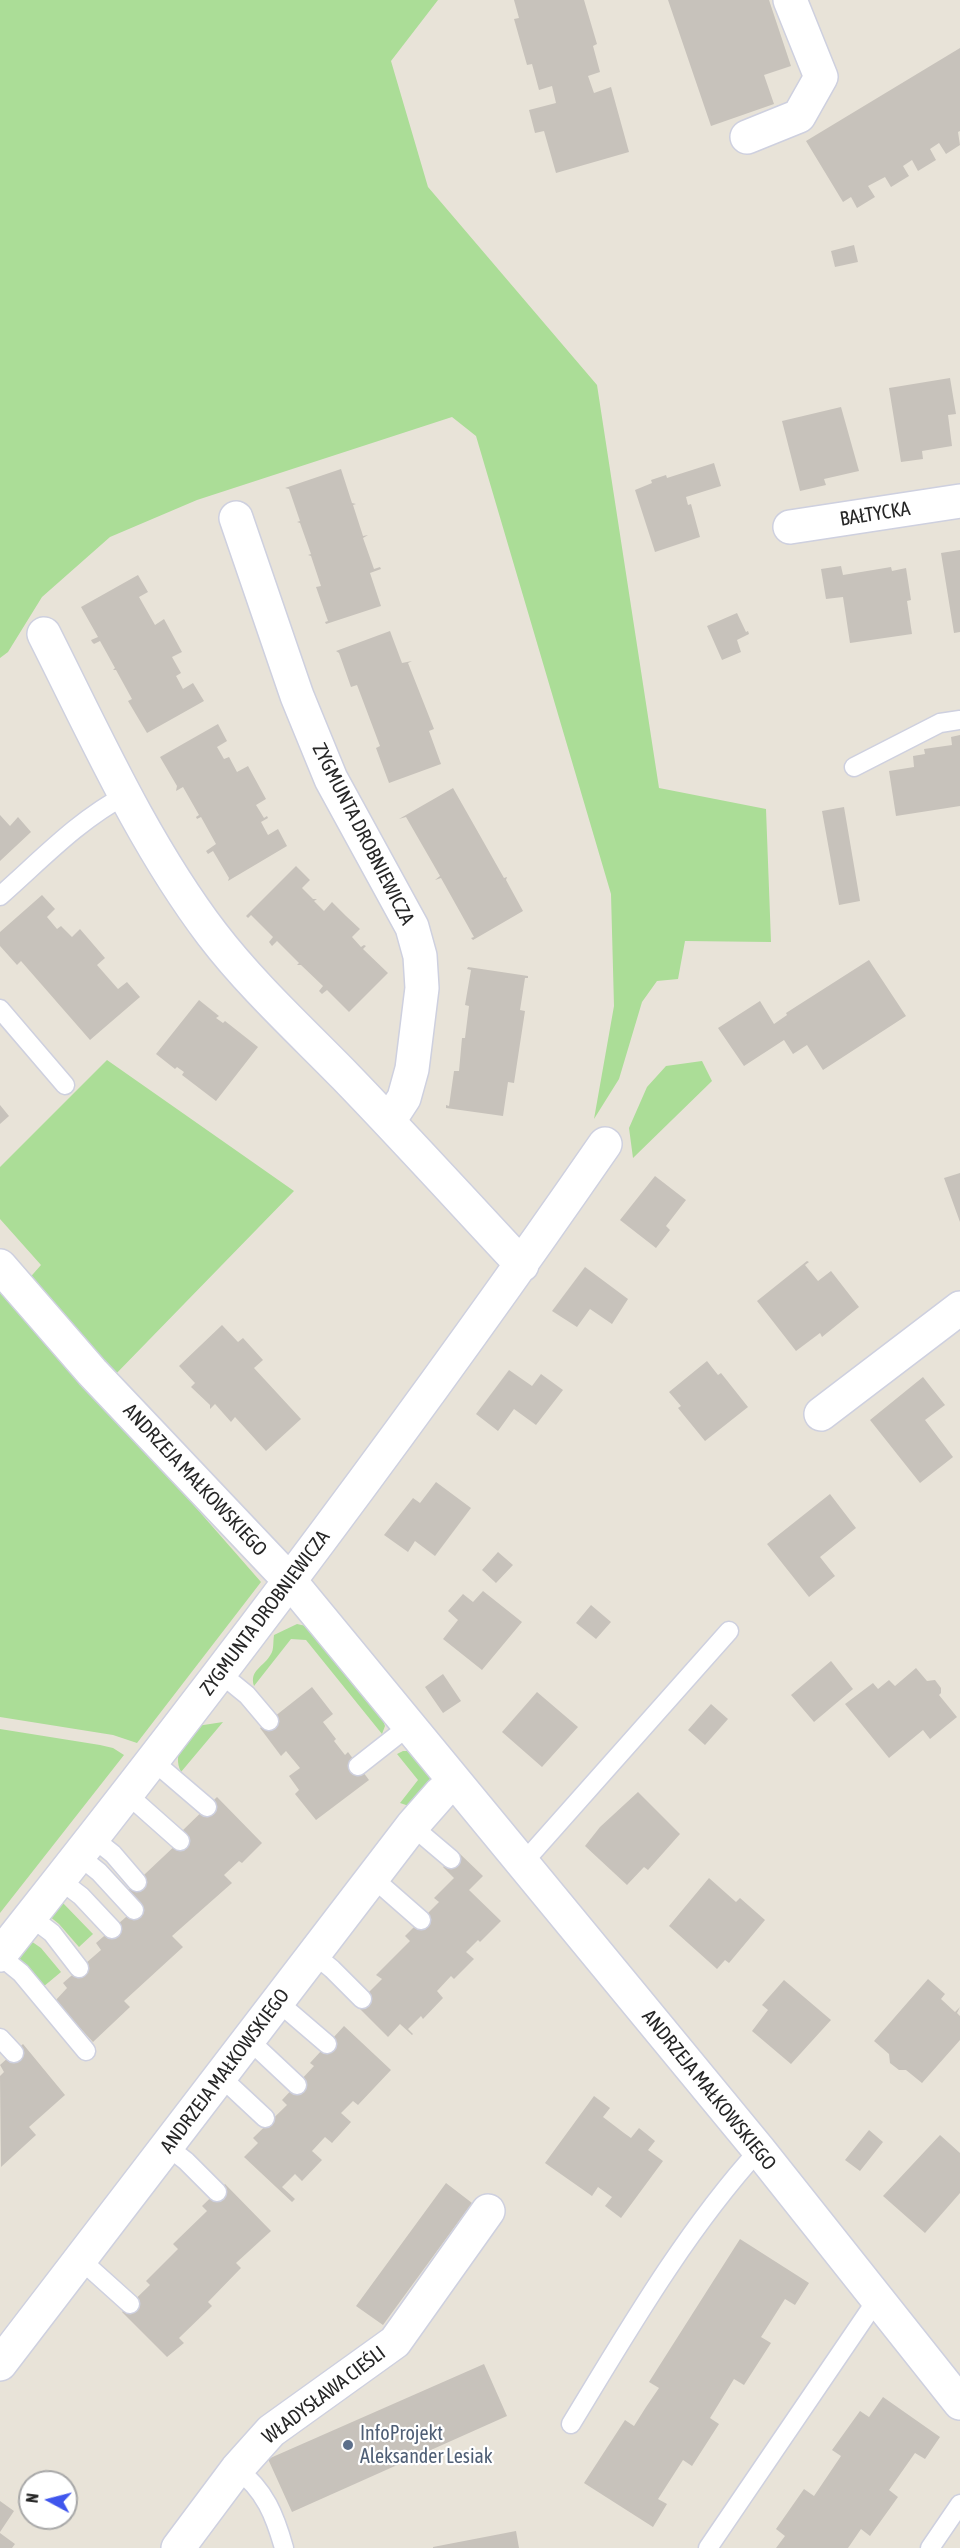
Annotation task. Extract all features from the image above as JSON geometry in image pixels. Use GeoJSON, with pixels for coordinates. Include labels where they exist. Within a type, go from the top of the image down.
{"type":"FeatureCollection","features":[{"type":"Feature","properties":{"kind":"street"},"geometry":{"type":"LineString","coordinates":[[747,137],[799,116],[821,77],[790,0]]}},
{"type":"Feature","properties":{"kind":"street","name":"BAŁTYCKA"},"geometry":{"type":"LineString","coordinates":[[790,528],[960,501]]}},
{"type":"Feature","properties":{"kind":"street","name":"ZYGMUNTA DROBNIEWICZA"},"geometry":{"type":"LineString","coordinates":[[236,518],[297,696],[331,779],[412,927],[420,956],[422,988],[412,1069],[404,1098],[389,1121]]}},
{"type":"Feature","properties":{"kind":"street"},"geometry":{"type":"LineString","coordinates":[[44,634],[126,795],[178,885],[212,934],[240,967],[389,1121],[522,1265]]}},
{"type":"Feature","properties":{"kind":"street","name":"ZYGMUNTA DROBNIEWICZA"},"geometry":{"type":"LineString","coordinates":[[0,1955],[290,1581],[522,1265],[605,1144]]}},
{"type":"Feature","properties":{"kind":"street","name":"ANDRZEJA MAŁKOWSKIEGO"},"geometry":{"type":"LineString","coordinates":[[0,1266],[92,1372],[290,1581],[759,2150],[960,2403]]}},
{"type":"Feature","properties":{"kind":"street"},"geometry":{"type":"LineString","coordinates":[[821,1414],[960,1308]]}},
{"type":"Feature","properties":{"kind":"street","name":"ANDRZEJA MAŁKOWSKIEGO"},"geometry":{"type":"LineString","coordinates":[[0,2364],[412,1826],[441,1792],[454,1781]]}},
{"type":"Feature","properties":{"kind":"street","name":"WŁADYSŁAWA CIEŚLI"},"geometry":{"type":"LineString","coordinates":[[178,2548],[259,2443],[285,2419],[395,2342],[488,2211]]}},
{"type":"Feature","properties":{"kind":"lane"},"geometry":{"type":"LineString","coordinates":[[854,767],[940,723],[960,720]]}},
{"type":"Feature","properties":{"kind":"lane"},"geometry":{"type":"LineString","coordinates":[[0,896],[87,819],[126,795]]}},
{"type":"Feature","properties":{"kind":"lane"},"geometry":{"type":"LineString","coordinates":[[0,1009],[65,1085]]}},
{"type":"Feature","properties":{"kind":"lane"},"geometry":{"type":"LineString","coordinates":[[524,1863],[729,1631]]}},
{"type":"Feature","properties":{"kind":"lane"},"geometry":{"type":"LineString","coordinates":[[220,1673],[247,1695],[269,1721]]}},
{"type":"Feature","properties":{"kind":"lane"},"geometry":{"type":"LineString","coordinates":[[358,1766],[409,1726]]}},
{"type":"Feature","properties":{"kind":"lane"},"geometry":{"type":"LineString","coordinates":[[152,1760],[207,1807]]}},
{"type":"Feature","properties":{"kind":"lane"},"geometry":{"type":"LineString","coordinates":[[127,1794],[180,1841]]}},
{"type":"Feature","properties":{"kind":"lane"},"geometry":{"type":"LineString","coordinates":[[412,1826],[450,1859]]}},
{"type":"Feature","properties":{"kind":"lane"},"geometry":{"type":"LineString","coordinates":[[77,1858],[113,1854],[137,1882]]}},
{"type":"Feature","properties":{"kind":"lane"},"geometry":{"type":"LineString","coordinates":[[77,1858],[99,1872],[134,1910]]}},
{"type":"Feature","properties":{"kind":"lane"},"geometry":{"type":"LineString","coordinates":[[77,1858],[81,1896],[112,1929]]}},
{"type":"Feature","properties":{"kind":"lane"},"geometry":{"type":"LineString","coordinates":[[373,1878],[421,1920]]}},
{"type":"Feature","properties":{"kind":"lane"},"geometry":{"type":"LineString","coordinates":[[31,1917],[52,1933],[79,1968]]}},
{"type":"Feature","properties":{"kind":"lane"},"geometry":{"type":"LineString","coordinates":[[0,1955],[21,1973],[86,2051]]}},
{"type":"Feature","properties":{"kind":"lane"},"geometry":{"type":"LineString","coordinates":[[315,1955],[332,1968],[362,1999]]}},
{"type":"Feature","properties":{"kind":"lane"},"geometry":{"type":"LineString","coordinates":[[278,2002],[327,2044]]}},
{"type":"Feature","properties":{"kind":"lane"},"geometry":{"type":"LineString","coordinates":[[0,2038],[14,2053]]}},
{"type":"Feature","properties":{"kind":"lane"},"geometry":{"type":"LineString","coordinates":[[249,2040],[297,2085]]}},
{"type":"Feature","properties":{"kind":"lane"},"geometry":{"type":"LineString","coordinates":[[221,2077],[265,2118]]}},
{"type":"Feature","properties":{"kind":"lane"},"geometry":{"type":"LineString","coordinates":[[168,2147],[186,2161],[217,2192]]}},
{"type":"Feature","properties":{"kind":"lane"},"geometry":{"type":"LineString","coordinates":[[571,2424],[711,2206],[759,2150]]}},
{"type":"Feature","properties":{"kind":"lane"},"geometry":{"type":"LineString","coordinates":[[81,2260],[130,2304]]}},
{"type":"Feature","properties":{"kind":"lane"},"geometry":{"type":"LineString","coordinates":[[708,2548],[878,2298]]}},
{"type":"Feature","properties":{"kind":"lane"},"geometry":{"type":"LineString","coordinates":[[237,2469],[250,2479],[274,2513],[284,2548]]}},
{"type":"Feature","properties":{"kind":"lane"},"geometry":{"type":"LineString","coordinates":[[930,2548],[960,2504]]}},
{"type":"Feature","properties":{"kind":"green space"},"geometry":{"type":"Polygon","coordinates":[[[0,0],[438,0],[391,61],[428,187],[597,385],[659,788],[766,809],[771,942],[685,941],[678,979],[657,981],[642,1002],[619,1079],[594,1119],[614,1006],[611,894],[476,436],[452,417],[197,500],[110,537],[42,597],[8,652],[0,658],[0,0]]]}},
{"type":"Feature","properties":{"kind":"green space"},"geometry":{"type":"Polygon","coordinates":[[[107,1060],[294,1191],[111,1379],[26,1282],[41,1265],[0,1219],[0,1167],[107,1060]]]}},
{"type":"Feature","properties":{"kind":"green space"},"geometry":{"type":"Polygon","coordinates":[[[702,1061],[712,1081],[633,1158],[629,1128],[647,1087],[666,1066],[702,1061]]]}},
{"type":"Feature","properties":{"kind":"green space"},"geometry":{"type":"Polygon","coordinates":[[[0,1284],[261,1582],[137,1743],[113,1735],[0,1717],[0,1284]]]}},
{"type":"Feature","properties":{"kind":"green space"},"geometry":{"type":"Polygon","coordinates":[[[297,1624],[306,1626],[381,1715],[385,1726],[382,1734],[306,1640],[291,1639],[254,1686],[255,1672],[272,1652],[274,1635],[297,1624]]]}},
{"type":"Feature","properties":{"kind":"green space"},"geometry":{"type":"Polygon","coordinates":[[[223,1722],[181,1772],[179,1753],[192,1731],[197,1726],[223,1722]]]}},
{"type":"Feature","properties":{"kind":"green space"},"geometry":{"type":"Polygon","coordinates":[[[0,1729],[100,1745],[113,1748],[124,1755],[0,1913],[0,1729]]]}},
{"type":"Feature","properties":{"kind":"green space"},"geometry":{"type":"Polygon","coordinates":[[[410,1751],[431,1777],[429,1788],[409,1806],[400,1803],[418,1780],[397,1754],[410,1751]]]}},
{"type":"Feature","properties":{"kind":"green space"},"geometry":{"type":"Polygon","coordinates":[[[61,1901],[93,1934],[79,1947],[49,1916],[61,1901]]]}},
{"type":"Feature","properties":{"kind":"green space"},"geometry":{"type":"Polygon","coordinates":[[[31,1941],[41,1948],[61,1972],[43,1987],[16,1959],[31,1941]]]}},
{"type":"Feature","properties":{"kind":"building"},"geometry":{"type":"Polygon","coordinates":[[[514,0],[584,0],[597,44],[593,46],[600,72],[588,76],[594,93],[611,87],[629,152],[556,173],[544,131],[535,133],[529,110],[556,103],[552,86],[539,90],[532,64],[527,65],[514,19],[519,18],[514,0]]]}},
{"type":"Feature","properties":{"kind":"building"},"geometry":{"type":"Polygon","coordinates":[[[668,0],[769,0],[791,66],[764,75],[774,104],[711,126],[668,0]]]}},
{"type":"Feature","properties":{"kind":"building"},"geometry":{"type":"Polygon","coordinates":[[[960,48],[960,131],[958,132],[960,145],[946,154],[939,143],[930,149],[936,160],[918,171],[912,160],[903,166],[909,176],[891,187],[885,177],[868,186],[875,197],[857,208],[851,197],[843,202],[806,141],[960,48]]]}},
{"type":"Feature","properties":{"kind":"building"},"geometry":{"type":"Polygon","coordinates":[[[854,245],[858,262],[835,267],[831,251],[854,245]]]}},
{"type":"Feature","properties":{"kind":"building"},"geometry":{"type":"Polygon","coordinates":[[[950,378],[956,414],[948,415],[952,446],[922,451],[923,459],[901,462],[889,388],[950,378]]]}},
{"type":"Feature","properties":{"kind":"building"},"geometry":{"type":"Polygon","coordinates":[[[841,407],[859,471],[824,479],[826,485],[800,491],[782,421],[841,407]]]}},
{"type":"Feature","properties":{"kind":"building"},"geometry":{"type":"Polygon","coordinates":[[[714,463],[721,486],[686,497],[688,505],[691,504],[700,537],[655,552],[635,490],[652,483],[651,480],[666,475],[667,478],[714,463]]]}},
{"type":"Feature","properties":{"kind":"building"},"geometry":{"type":"Polygon","coordinates":[[[341,469],[352,503],[356,504],[353,505],[363,536],[368,535],[363,538],[374,569],[380,567],[381,569],[370,573],[381,606],[326,624],[325,622],[328,621],[316,587],[321,586],[311,556],[308,555],[311,554],[300,523],[297,522],[300,521],[289,489],[285,488],[341,469]]]}},
{"type":"Feature","properties":{"kind":"building"},"geometry":{"type":"Polygon","coordinates":[[[960,550],[960,632],[954,633],[941,553],[960,550]]]}},
{"type":"Feature","properties":{"kind":"building"},"geometry":{"type":"Polygon","coordinates":[[[841,566],[843,575],[891,567],[892,571],[906,568],[911,600],[907,601],[912,634],[850,643],[843,597],[826,599],[821,569],[841,566]]]}},
{"type":"Feature","properties":{"kind":"building"},"geometry":{"type":"Polygon","coordinates":[[[138,575],[148,592],[139,597],[155,625],[164,619],[182,652],[172,657],[181,673],[176,676],[183,689],[193,683],[204,701],[147,733],[128,701],[132,699],[116,670],[113,670],[115,668],[100,641],[94,644],[92,642],[91,640],[98,637],[81,607],[138,575]]]}},
{"type":"Feature","properties":{"kind":"building"},"geometry":{"type":"Polygon","coordinates":[[[737,613],[749,634],[737,640],[741,652],[722,660],[707,626],[737,613]]]}},
{"type":"Feature","properties":{"kind":"building"},"geometry":{"type":"Polygon","coordinates":[[[390,631],[402,663],[412,661],[408,663],[434,729],[429,731],[441,764],[389,783],[376,748],[380,746],[357,685],[351,687],[339,653],[336,651],[390,631]]]}},
{"type":"Feature","properties":{"kind":"building"},"geometry":{"type":"Polygon","coordinates":[[[218,724],[227,741],[217,747],[224,759],[229,757],[237,772],[248,766],[266,799],[256,805],[264,818],[267,816],[268,818],[261,822],[268,835],[278,829],[287,846],[228,881],[229,878],[213,851],[208,854],[206,851],[216,844],[201,817],[197,819],[199,815],[183,787],[176,791],[177,786],[160,757],[218,724]]]}},
{"type":"Feature","properties":{"kind":"building"},"geometry":{"type":"Polygon","coordinates":[[[960,735],[960,806],[896,816],[889,771],[914,767],[913,756],[925,754],[924,749],[952,745],[951,737],[960,735]]]}},
{"type":"Feature","properties":{"kind":"building"},"geometry":{"type":"Polygon","coordinates":[[[453,788],[504,878],[507,877],[506,880],[523,911],[473,940],[471,938],[474,937],[441,878],[435,880],[440,876],[406,817],[399,819],[453,788]]]}},
{"type":"Feature","properties":{"kind":"building"},"geometry":{"type":"Polygon","coordinates":[[[844,807],[860,901],[839,905],[822,811],[844,807]]]}},
{"type":"Feature","properties":{"kind":"building"},"geometry":{"type":"Polygon","coordinates":[[[0,815],[10,826],[18,817],[31,832],[0,861],[0,815]]]}},
{"type":"Feature","properties":{"kind":"building"},"geometry":{"type":"Polygon","coordinates":[[[296,866],[310,880],[302,888],[313,899],[317,899],[314,901],[324,911],[332,902],[360,929],[352,937],[361,947],[366,946],[363,949],[388,973],[349,1012],[327,990],[322,994],[319,991],[323,986],[301,965],[297,965],[299,963],[277,941],[272,946],[269,942],[273,937],[251,915],[248,918],[246,916],[296,866]]]}},
{"type":"Feature","properties":{"kind":"building"},"geometry":{"type":"Polygon","coordinates":[[[42,895],[55,909],[47,917],[57,929],[61,926],[72,937],[80,929],[105,958],[97,965],[118,989],[127,982],[140,997],[90,1040],[21,961],[17,965],[0,946],[0,932],[42,895]]]}},
{"type":"Feature","properties":{"kind":"building"},"geometry":{"type":"Polygon","coordinates":[[[869,960],[906,1016],[823,1070],[807,1045],[793,1054],[784,1040],[744,1066],[718,1028],[760,1001],[774,1024],[787,1015],[786,1013],[869,960]]]}},
{"type":"Feature","properties":{"kind":"building"},"geometry":{"type":"Polygon","coordinates":[[[468,967],[528,976],[525,978],[520,1010],[525,1011],[514,1083],[508,1082],[503,1116],[446,1108],[446,1105],[449,1106],[454,1071],[459,1071],[462,1038],[465,1038],[469,1006],[465,1005],[471,970],[467,969],[468,967]]]}},
{"type":"Feature","properties":{"kind":"building"},"geometry":{"type":"Polygon","coordinates":[[[199,1000],[219,1016],[216,1018],[223,1023],[225,1021],[258,1047],[216,1101],[182,1075],[184,1072],[177,1067],[175,1069],[156,1054],[199,1000]]]}},
{"type":"Feature","properties":{"kind":"building"},"geometry":{"type":"Polygon","coordinates":[[[0,1105],[9,1116],[0,1124],[0,1105]]]}},
{"type":"Feature","properties":{"kind":"building"},"geometry":{"type":"Polygon","coordinates":[[[960,1173],[960,1222],[944,1178],[960,1173]]]}},
{"type":"Feature","properties":{"kind":"building"},"geometry":{"type":"Polygon","coordinates":[[[655,1176],[686,1200],[666,1226],[670,1230],[656,1248],[620,1220],[655,1176]]]}},
{"type":"Feature","properties":{"kind":"building"},"geometry":{"type":"Polygon","coordinates":[[[807,1261],[809,1262],[805,1265],[818,1281],[831,1271],[859,1307],[822,1337],[820,1333],[796,1351],[757,1301],[807,1261]]]}},
{"type":"Feature","properties":{"kind":"building"},"geometry":{"type":"Polygon","coordinates":[[[585,1267],[628,1299],[612,1324],[590,1309],[577,1327],[552,1311],[585,1267]]]}},
{"type":"Feature","properties":{"kind":"building"},"geometry":{"type":"Polygon","coordinates":[[[222,1325],[238,1342],[243,1338],[263,1360],[254,1368],[301,1419],[266,1451],[235,1417],[231,1422],[215,1404],[210,1409],[210,1405],[191,1387],[195,1383],[179,1366],[222,1325]]]}},
{"type":"Feature","properties":{"kind":"building"},"geometry":{"type":"Polygon","coordinates":[[[707,1361],[718,1375],[721,1373],[748,1407],[705,1441],[678,1408],[681,1406],[669,1392],[707,1361]]]}},
{"type":"Feature","properties":{"kind":"building"},"geometry":{"type":"Polygon","coordinates":[[[509,1370],[532,1386],[541,1374],[563,1390],[536,1425],[514,1409],[498,1431],[476,1414],[509,1370]]]}},
{"type":"Feature","properties":{"kind":"building"},"geometry":{"type":"Polygon","coordinates":[[[923,1377],[945,1405],[925,1420],[953,1457],[920,1483],[870,1420],[923,1377]]]}},
{"type":"Feature","properties":{"kind":"building"},"geometry":{"type":"Polygon","coordinates":[[[436,1482],[471,1508],[435,1556],[415,1541],[408,1552],[384,1535],[413,1498],[420,1503],[436,1482]]]}},
{"type":"Feature","properties":{"kind":"building"},"geometry":{"type":"Polygon","coordinates":[[[830,1494],[856,1528],[820,1557],[835,1576],[809,1597],[767,1544],[830,1494]]]}},
{"type":"Feature","properties":{"kind":"building"},"geometry":{"type":"Polygon","coordinates":[[[498,1552],[513,1565],[496,1583],[482,1570],[498,1552]]]}},
{"type":"Feature","properties":{"kind":"building"},"geometry":{"type":"Polygon","coordinates":[[[483,1591],[522,1622],[482,1670],[443,1639],[458,1620],[448,1611],[463,1594],[473,1602],[483,1591]]]}},
{"type":"Feature","properties":{"kind":"building"},"geometry":{"type":"Polygon","coordinates":[[[591,1605],[611,1622],[596,1639],[576,1623],[591,1605]]]}},
{"type":"Feature","properties":{"kind":"building"},"geometry":{"type":"Polygon","coordinates":[[[831,1661],[853,1689],[814,1722],[791,1695],[831,1661]]]}},
{"type":"Feature","properties":{"kind":"building"},"geometry":{"type":"Polygon","coordinates":[[[916,1668],[927,1681],[935,1680],[941,1688],[939,1695],[957,1717],[930,1739],[923,1730],[889,1758],[845,1704],[873,1683],[878,1689],[889,1680],[895,1686],[916,1668]]]}},
{"type":"Feature","properties":{"kind":"building"},"geometry":{"type":"Polygon","coordinates":[[[443,1674],[461,1701],[443,1713],[425,1687],[443,1674]]]}},
{"type":"Feature","properties":{"kind":"building"},"geometry":{"type":"Polygon","coordinates":[[[312,1687],[333,1714],[323,1722],[336,1739],[334,1741],[345,1755],[348,1752],[369,1780],[316,1820],[295,1794],[299,1790],[289,1776],[300,1768],[286,1751],[281,1756],[260,1728],[312,1687]]]}},
{"type":"Feature","properties":{"kind":"building"},"geometry":{"type":"Polygon","coordinates":[[[537,1692],[578,1727],[542,1767],[502,1732],[537,1692]]]}},
{"type":"Feature","properties":{"kind":"building"},"geometry":{"type":"Polygon","coordinates":[[[711,1704],[728,1719],[705,1745],[688,1730],[711,1704]]]}},
{"type":"Feature","properties":{"kind":"building"},"geometry":{"type":"Polygon","coordinates":[[[638,1792],[680,1834],[648,1870],[644,1867],[627,1885],[585,1846],[600,1827],[638,1792]]]}},
{"type":"Feature","properties":{"kind":"building"},"geometry":{"type":"Polygon","coordinates":[[[217,1797],[262,1843],[242,1863],[239,1861],[224,1875],[232,1883],[172,1936],[183,1947],[124,2001],[130,2007],[93,2042],[55,2001],[67,1988],[63,1983],[101,1950],[96,1943],[141,1904],[128,1890],[180,1841],[181,1832],[217,1797]]]}},
{"type":"Feature","properties":{"kind":"building"},"geometry":{"type":"Polygon","coordinates":[[[458,1852],[483,1876],[469,1890],[501,1921],[466,1952],[474,1959],[454,1979],[451,1976],[437,1991],[443,1998],[423,2019],[421,2016],[408,2029],[413,2034],[400,2024],[388,2037],[356,2005],[382,1979],[376,1975],[410,1941],[405,1936],[439,1902],[434,1898],[454,1878],[443,1867],[458,1852]]]}},
{"type":"Feature","properties":{"kind":"building"},"geometry":{"type":"Polygon","coordinates":[[[709,1878],[736,1902],[740,1898],[765,1920],[729,1963],[725,1960],[717,1969],[669,1926],[709,1878]]]}},
{"type":"Feature","properties":{"kind":"building"},"geometry":{"type":"Polygon","coordinates":[[[928,1979],[945,1994],[941,1999],[955,2012],[960,2007],[957,2013],[960,2016],[960,2040],[922,2083],[906,2070],[899,2070],[890,2063],[889,2054],[874,2041],[928,1979]]]}},
{"type":"Feature","properties":{"kind":"building"},"geometry":{"type":"Polygon","coordinates":[[[784,1980],[831,2020],[791,2064],[752,2031],[768,2010],[762,2005],[784,1980]]]}},
{"type":"Feature","properties":{"kind":"building"},"geometry":{"type":"Polygon","coordinates":[[[344,2026],[391,2070],[358,2105],[353,2101],[341,2113],[351,2122],[332,2143],[325,2137],[312,2151],[322,2160],[302,2181],[295,2174],[282,2187],[295,2199],[292,2202],[244,2157],[258,2143],[253,2138],[287,2105],[282,2100],[314,2066],[310,2063],[344,2026]]]}},
{"type":"Feature","properties":{"kind":"building"},"geometry":{"type":"Polygon","coordinates":[[[23,2044],[65,2095],[29,2127],[36,2135],[1,2167],[0,2076],[4,2072],[0,2065],[23,2044]]]}},
{"type":"Feature","properties":{"kind":"building"},"geometry":{"type":"Polygon","coordinates":[[[594,2096],[610,2108],[603,2117],[631,2138],[639,2128],[655,2141],[648,2150],[663,2161],[621,2218],[605,2206],[612,2197],[598,2187],[592,2196],[545,2163],[594,2096]]]}},
{"type":"Feature","properties":{"kind":"building"},"geometry":{"type":"Polygon","coordinates":[[[869,2130],[883,2142],[860,2171],[845,2160],[869,2130]]]}},
{"type":"Feature","properties":{"kind":"building"},"geometry":{"type":"Polygon","coordinates":[[[940,2135],[960,2153],[960,2193],[925,2233],[883,2196],[940,2135]]]}},
{"type":"Feature","properties":{"kind":"building"},"geometry":{"type":"Polygon","coordinates":[[[446,2183],[472,2203],[383,2325],[356,2306],[446,2183]]]}},
{"type":"Feature","properties":{"kind":"building"},"geometry":{"type":"Polygon","coordinates":[[[225,2184],[271,2231],[236,2263],[241,2268],[208,2302],[212,2306],[179,2338],[184,2343],[167,2357],[122,2312],[150,2285],[146,2281],[178,2249],[173,2244],[207,2211],[202,2206],[225,2184]]]}},
{"type":"Feature","properties":{"kind":"building"},"geometry":{"type":"Polygon","coordinates":[[[740,2239],[809,2283],[795,2305],[785,2299],[761,2337],[771,2343],[744,2385],[734,2379],[710,2418],[719,2424],[692,2466],[683,2460],[658,2499],[667,2504],[653,2527],[584,2483],[625,2420],[634,2426],[659,2388],[649,2382],[740,2239]]]}},
{"type":"Feature","properties":{"kind":"building"},"geometry":{"type":"Polygon","coordinates":[[[484,2364],[507,2416],[292,2512],[268,2459],[484,2364]]]}},
{"type":"Feature","properties":{"kind":"building"},"geometry":{"type":"Polygon","coordinates":[[[883,2397],[940,2437],[925,2459],[915,2453],[889,2490],[898,2497],[870,2536],[861,2529],[848,2548],[776,2548],[785,2536],[776,2529],[804,2489],[814,2496],[841,2456],[832,2450],[860,2411],[869,2417],[883,2397]]]}},
{"type":"Feature","properties":{"kind":"building"},"geometry":{"type":"Polygon","coordinates":[[[0,2501],[14,2511],[0,2532],[0,2501]]]}},
{"type":"Feature","properties":{"kind":"building"},"geometry":{"type":"Polygon","coordinates":[[[516,2531],[519,2548],[433,2548],[433,2547],[516,2531]]]}},
{"type":"Feature","properties":{"kind":"building"},"geometry":{"type":"Polygon","coordinates":[[[0,2533],[15,2544],[12,2548],[0,2548],[0,2533]]]}},
{"type":"Feature","properties":{"kind":"place","name":"InfoProjekt Aleksander Lesiak"},"geometry":{"type":"Point","coordinates":[348,2445]}}]}
